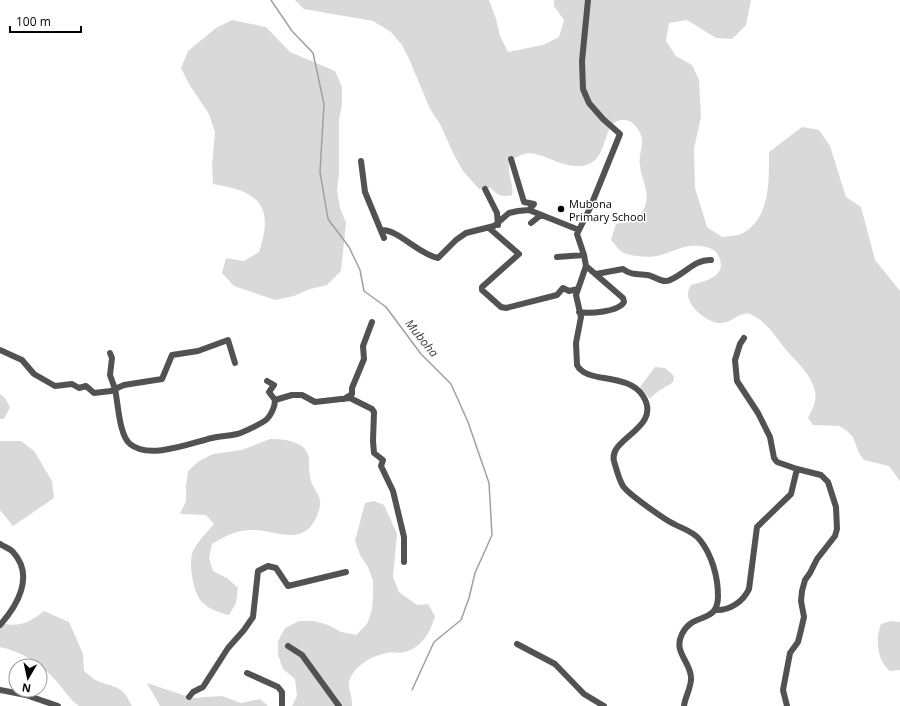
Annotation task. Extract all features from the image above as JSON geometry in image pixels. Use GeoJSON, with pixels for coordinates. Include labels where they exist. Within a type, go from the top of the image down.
{"type":"FeatureCollection","features":[{"type":"Feature","properties":{"kind":"street"},"geometry":{"type":"LineString","coordinates":[[588,0],[582,61],[583,88],[589,103],[603,119],[620,134],[577,236],[584,255],[586,266],[576,297],[581,317],[576,343],[578,368],[583,372],[620,380],[635,387],[642,394],[647,405],[643,422],[614,452],[613,459],[623,487],[661,517],[691,532],[699,539],[714,565],[718,606],[708,616],[693,621],[685,628],[679,644],[680,651],[691,676],[684,706]]}},
{"type":"Feature","properties":{"kind":"street"},"geometry":{"type":"LineString","coordinates":[[511,159],[524,202],[534,204],[529,210]]}},
{"type":"Feature","properties":{"kind":"street"},"geometry":{"type":"LineString","coordinates":[[361,161],[366,192],[384,238]]}},
{"type":"Feature","properties":{"kind":"street"},"geometry":{"type":"LineString","coordinates":[[484,189],[497,213],[498,225]]}},
{"type":"Feature","properties":{"kind":"street"},"geometry":{"type":"LineString","coordinates":[[381,230],[388,230],[412,246],[438,258],[456,240],[466,233],[498,225],[509,214],[518,210],[529,210],[579,230]]}},
{"type":"Feature","properties":{"kind":"street"},"geometry":{"type":"LineString","coordinates":[[531,223],[541,215]]}},
{"type":"Feature","properties":{"kind":"street"},"geometry":{"type":"LineString","coordinates":[[489,228],[519,254],[482,287],[482,290],[501,307],[506,308],[557,295],[563,288],[569,290],[578,289]]}},
{"type":"Feature","properties":{"kind":"street"},"geometry":{"type":"LineString","coordinates":[[557,257],[584,255]]}},
{"type":"Feature","properties":{"kind":"street"},"geometry":{"type":"LineString","coordinates":[[596,274],[623,269],[628,273],[649,275],[659,280],[670,281],[704,259],[711,260]]}},
{"type":"Feature","properties":{"kind":"street"},"geometry":{"type":"LineString","coordinates":[[579,312],[591,314],[620,307],[623,304],[623,298],[586,266]]}},
{"type":"Feature","properties":{"kind":"street"},"geometry":{"type":"LineString","coordinates":[[341,400],[352,394],[352,388],[364,359],[363,346],[372,322]]}},
{"type":"Feature","properties":{"kind":"street"},"geometry":{"type":"LineString","coordinates":[[744,338],[740,344],[735,360],[736,381],[758,413],[770,437],[774,458],[777,462],[821,475],[828,482],[836,507],[837,529],[832,542],[817,559],[805,580],[802,591],[801,601],[804,617],[802,630],[798,642],[790,653],[783,690],[787,706]]}},
{"type":"Feature","properties":{"kind":"street"},"geometry":{"type":"LineString","coordinates":[[0,350],[22,360],[34,374],[55,386],[72,384],[79,388],[86,386],[94,393],[111,391],[124,385],[162,379],[172,355],[198,351],[228,340],[234,363]]}},
{"type":"Feature","properties":{"kind":"street"},"geometry":{"type":"LineString","coordinates":[[110,353],[112,358],[110,375],[115,388],[118,416],[128,443],[137,448],[145,450],[186,446],[214,437],[238,434],[266,420],[272,413],[276,400]]}},
{"type":"Feature","properties":{"kind":"street"},"geometry":{"type":"LineString","coordinates":[[266,381],[274,385],[269,392],[276,400]]}},
{"type":"Feature","properties":{"kind":"street"},"geometry":{"type":"LineString","coordinates":[[276,400],[292,395],[302,395],[315,402],[350,398],[372,409],[374,412],[372,440],[374,453],[383,460],[381,466],[393,491],[404,537],[404,562]]}},
{"type":"Feature","properties":{"kind":"street"},"geometry":{"type":"LineString","coordinates":[[715,610],[732,608],[747,594],[749,589],[757,527],[791,494],[797,469]]}},
{"type":"Feature","properties":{"kind":"street"},"geometry":{"type":"LineString","coordinates":[[0,544],[14,552],[23,569],[20,595],[16,606],[0,625]]}},
{"type":"Feature","properties":{"kind":"street"},"geometry":{"type":"LineString","coordinates":[[189,697],[193,692],[202,687],[228,648],[253,617],[258,571],[268,566],[276,568],[288,586],[346,572]]}},
{"type":"Feature","properties":{"kind":"street"},"geometry":{"type":"LineString","coordinates":[[517,644],[555,664],[584,694],[604,706]]}},
{"type":"Feature","properties":{"kind":"street"},"geometry":{"type":"LineString","coordinates":[[288,646],[302,655],[339,706]]}},
{"type":"Feature","properties":{"kind":"street"},"geometry":{"type":"LineString","coordinates":[[247,672],[278,687],[282,692],[282,706]]}},
{"type":"Feature","properties":{"kind":"street"},"geometry":{"type":"LineString","coordinates":[[0,690],[26,695],[58,706]]}},
{"type":"Feature","properties":{"kind":"shaded area"},"geometry":{"type":"Polygon","coordinates":[[[295,0],[489,0],[500,36],[508,52],[543,45],[559,37],[564,20],[554,6],[554,0],[751,0],[746,25],[732,39],[716,38],[687,20],[669,23],[666,41],[676,56],[692,65],[699,80],[701,116],[694,149],[695,188],[707,227],[722,237],[739,235],[751,228],[763,209],[766,198],[769,174],[769,152],[802,127],[819,130],[830,146],[846,197],[861,207],[875,260],[900,291],[900,481],[889,466],[864,460],[859,453],[853,437],[846,430],[839,426],[813,425],[808,418],[815,399],[815,392],[811,380],[762,321],[750,314],[742,314],[729,321],[717,323],[705,318],[695,309],[691,304],[688,291],[691,285],[703,282],[718,273],[721,268],[721,262],[718,255],[714,251],[706,247],[688,246],[657,256],[638,256],[622,252],[611,240],[616,224],[632,221],[638,218],[646,202],[647,196],[640,163],[642,139],[634,124],[628,120],[617,121],[608,133],[598,157],[591,163],[582,166],[574,166],[536,154],[524,154],[510,161],[509,169],[512,195],[500,195],[491,188],[479,189],[463,171],[455,157],[440,124],[430,109],[402,45],[391,32],[373,21],[304,9],[295,0]]]}},
{"type":"Feature","properties":{"kind":"shaded area"},"geometry":{"type":"Polygon","coordinates":[[[232,20],[266,27],[290,52],[335,71],[342,87],[342,104],[339,120],[339,173],[337,190],[340,208],[346,223],[341,271],[327,285],[310,289],[294,296],[275,300],[234,286],[222,273],[226,258],[244,261],[259,252],[265,223],[263,212],[259,203],[252,196],[229,187],[213,184],[212,166],[215,132],[209,114],[189,84],[181,68],[188,51],[216,28],[232,20]]]}},
{"type":"Feature","properties":{"kind":"shaded area"},"geometry":{"type":"Polygon","coordinates":[[[655,367],[665,368],[674,376],[673,382],[652,396],[650,399],[640,387],[655,367]]]}},
{"type":"Feature","properties":{"kind":"shaded area"},"geometry":{"type":"Polygon","coordinates":[[[0,394],[5,398],[10,407],[4,419],[0,419],[0,394]]]}},
{"type":"Feature","properties":{"kind":"shaded area"},"geometry":{"type":"Polygon","coordinates":[[[270,439],[294,442],[304,448],[308,453],[311,479],[320,500],[319,510],[315,520],[309,528],[302,533],[286,535],[260,530],[247,530],[231,534],[212,544],[209,558],[213,571],[227,578],[238,588],[236,603],[229,615],[214,610],[201,601],[192,577],[191,562],[193,551],[200,540],[214,524],[206,515],[180,514],[186,501],[188,471],[199,461],[213,454],[242,450],[270,439]]]}},
{"type":"Feature","properties":{"kind":"shaded area"},"geometry":{"type":"Polygon","coordinates":[[[0,441],[21,441],[34,451],[52,481],[54,498],[13,526],[0,510],[0,441]]]}},
{"type":"Feature","properties":{"kind":"shaded area"},"geometry":{"type":"Polygon","coordinates":[[[374,501],[384,505],[397,534],[393,577],[399,592],[417,605],[428,604],[435,616],[431,628],[425,638],[417,646],[403,653],[388,652],[381,654],[369,659],[354,671],[349,682],[352,706],[292,706],[297,696],[295,679],[283,669],[278,655],[278,641],[285,628],[299,621],[314,621],[328,625],[341,632],[356,635],[367,624],[372,610],[373,581],[355,541],[365,503],[374,501]]]}},
{"type":"Feature","properties":{"kind":"shaded area"},"geometry":{"type":"Polygon","coordinates":[[[44,611],[69,622],[83,654],[84,671],[98,681],[119,689],[126,695],[132,706],[79,706],[70,698],[48,672],[48,658],[28,658],[17,652],[0,647],[0,622],[12,625],[24,623],[44,611]]]}},
{"type":"Feature","properties":{"kind":"shaded area"},"geometry":{"type":"Polygon","coordinates":[[[890,621],[900,622],[900,670],[890,671],[882,661],[878,650],[878,637],[881,624],[890,621]]]}},
{"type":"Feature","properties":{"kind":"shaded area"},"geometry":{"type":"Polygon","coordinates":[[[147,683],[192,698],[222,696],[241,703],[260,699],[268,706],[160,706],[147,683]]]}},
{"type":"Feature","properties":{"kind":"waterway","name":"Muboha"},"geometry":{"type":"LineString","coordinates":[[271,0],[292,31],[313,53],[324,104],[320,172],[328,219],[349,247],[360,270],[364,291],[386,307],[421,354],[451,384],[468,422],[489,483],[492,535],[475,573],[469,598],[461,620],[434,642],[412,690]]}},
{"type":"Feature","properties":{"kind":"place","name":"Mubona Primary School"},"geometry":{"type":"Point","coordinates":[561,209]}}]}
